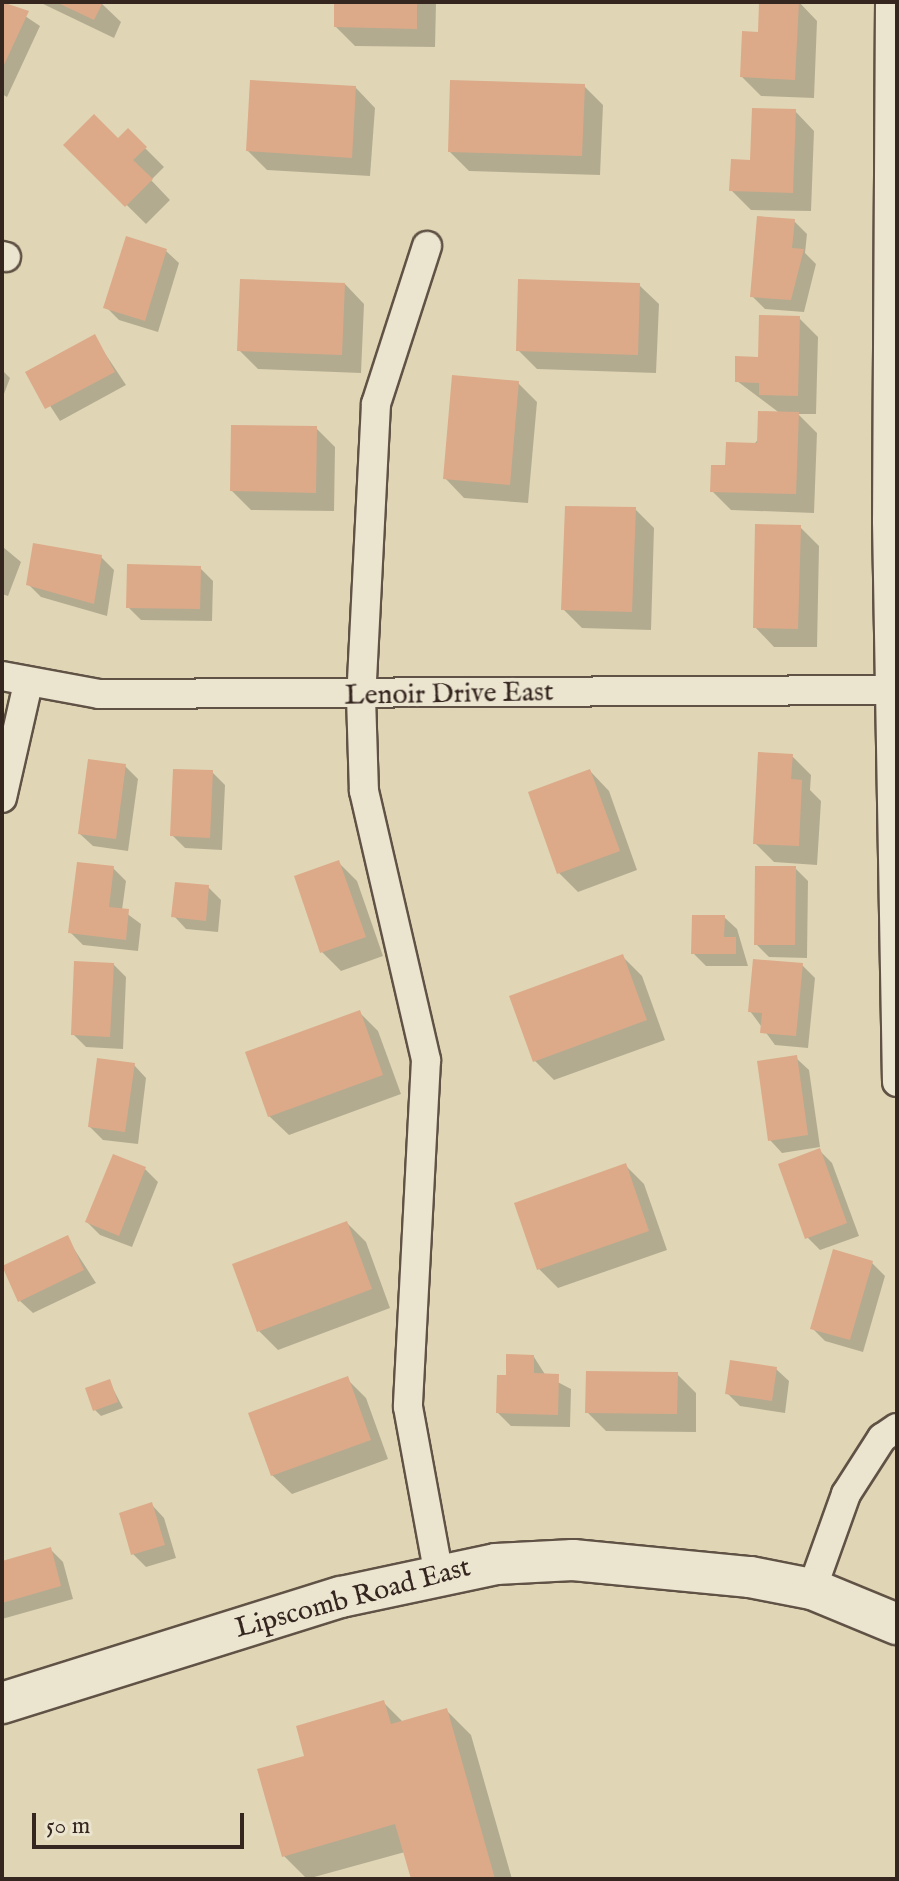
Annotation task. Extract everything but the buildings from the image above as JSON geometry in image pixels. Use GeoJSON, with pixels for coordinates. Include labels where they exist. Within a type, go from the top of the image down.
{"type":"FeatureCollection","features":[{"type":"Feature","properties":{"kind":"street"},"geometry":{"type":"LineString","coordinates":[[890,2],[897,1082]]}},
{"type":"Feature","properties":{"kind":"street"},"geometry":{"type":"LineString","coordinates":[[427,246],[376,404],[361,697],[364,791],[426,1060],[408,1407],[438,1571]]}},
{"type":"Feature","properties":{"kind":"street"},"geometry":{"type":"LineString","coordinates":[[2,798],[15,680]]}},
{"type":"Feature","properties":{"kind":"street","name":"Lenoir Drive East"},"geometry":{"type":"LineString","coordinates":[[15,680],[99,694],[361,697],[893,690]]}},
{"type":"Feature","properties":{"kind":"street"},"geometry":{"type":"LineString","coordinates":[[812,1589],[846,1494],[882,1438],[897,1428]]}},
{"type":"Feature","properties":{"kind":"street","name":"Lipscomb Road East"},"geometry":{"type":"LineString","coordinates":[[2,1703],[438,1571],[573,1560],[665,1566],[812,1589],[897,1624]]}}]}
